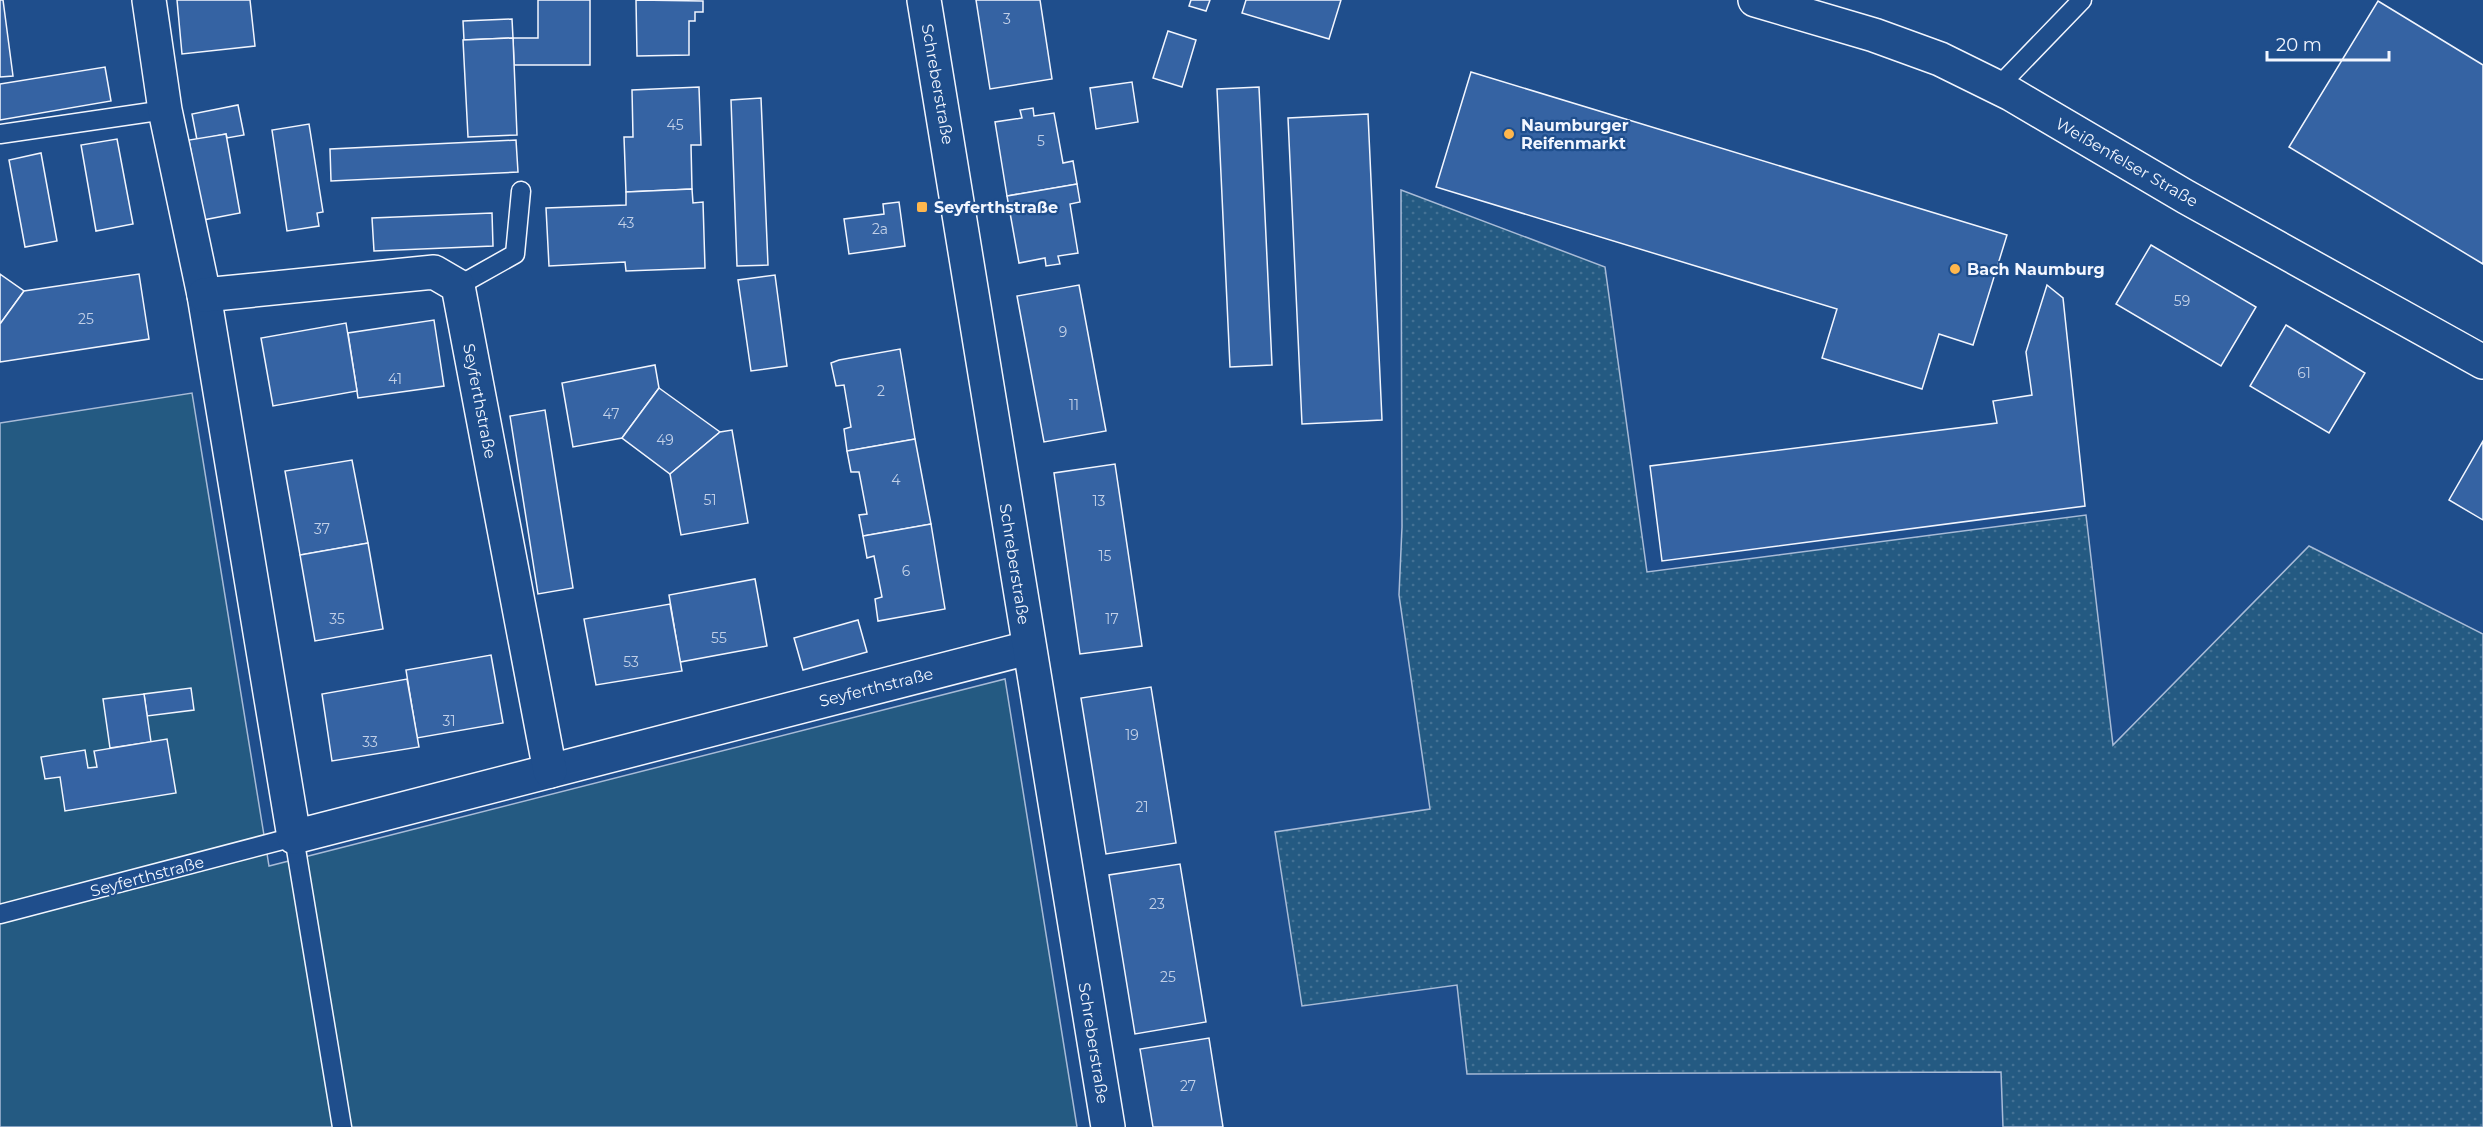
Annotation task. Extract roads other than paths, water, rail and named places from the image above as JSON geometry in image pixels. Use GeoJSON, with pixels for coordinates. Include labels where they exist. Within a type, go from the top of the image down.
{"type":"FeatureCollection","features":[{"type":"Feature","properties":{"kind":"street"},"geometry":{"type":"LineString","coordinates":[[149,0],[165,110],[204,295],[294,837]]}},
{"type":"Feature","properties":{"kind":"street","name":"Schreberstraße"},"geometry":{"type":"LineString","coordinates":[[924,0],[1108,1127]]}},
{"type":"Feature","properties":{"kind":"street","name":"Weißenfelser Straße"},"geometry":{"type":"LineString","coordinates":[[1755,0],[1896,43],[1940,59],[1998,87],[2186,197],[2483,362]]}},
{"type":"Feature","properties":{"kind":"street"},"geometry":{"type":"LineString","coordinates":[[204,295],[434,272],[458,286]]}},
{"type":"Feature","properties":{"kind":"street","name":"Seyferthstraße"},"geometry":{"type":"LineString","coordinates":[[458,286],[550,771]]}},
{"type":"Feature","properties":{"kind":"street","name":"Seyferthstraße"},"geometry":{"type":"LineString","coordinates":[[294,837],[1028,648]]}},
{"type":"Feature","properties":{"kind":"lane"},"geometry":{"type":"LineString","coordinates":[[1998,87],[2082,0]]}},
{"type":"Feature","properties":{"kind":"lane"},"geometry":{"type":"LineString","coordinates":[[0,134],[165,110]]}},
{"type":"Feature","properties":{"kind":"lane"},"geometry":{"type":"LineString","coordinates":[[458,286],[515,254],[521,191]]}},
{"type":"Feature","properties":{"kind":"lane"},"geometry":{"type":"LineString","coordinates":[[294,837],[342,1127]]}},
{"type":"Feature","properties":{"kind":"lane","name":"Seyferthstraße"},"geometry":{"type":"LineString","coordinates":[[0,914],[294,837]]}},
{"type":"Feature","properties":{"kind":"place","name":"Naumburger Reifenmarkt"},"geometry":{"type":"Point","coordinates":[1509,134]}},
{"type":"Feature","properties":{"kind":"place","name":"Seyferthstraße"},"geometry":{"type":"Point","coordinates":[922,207]}},
{"type":"Feature","properties":{"kind":"place","name":"Bach Naumburg"},"geometry":{"type":"Point","coordinates":[1955,269]}}]}
